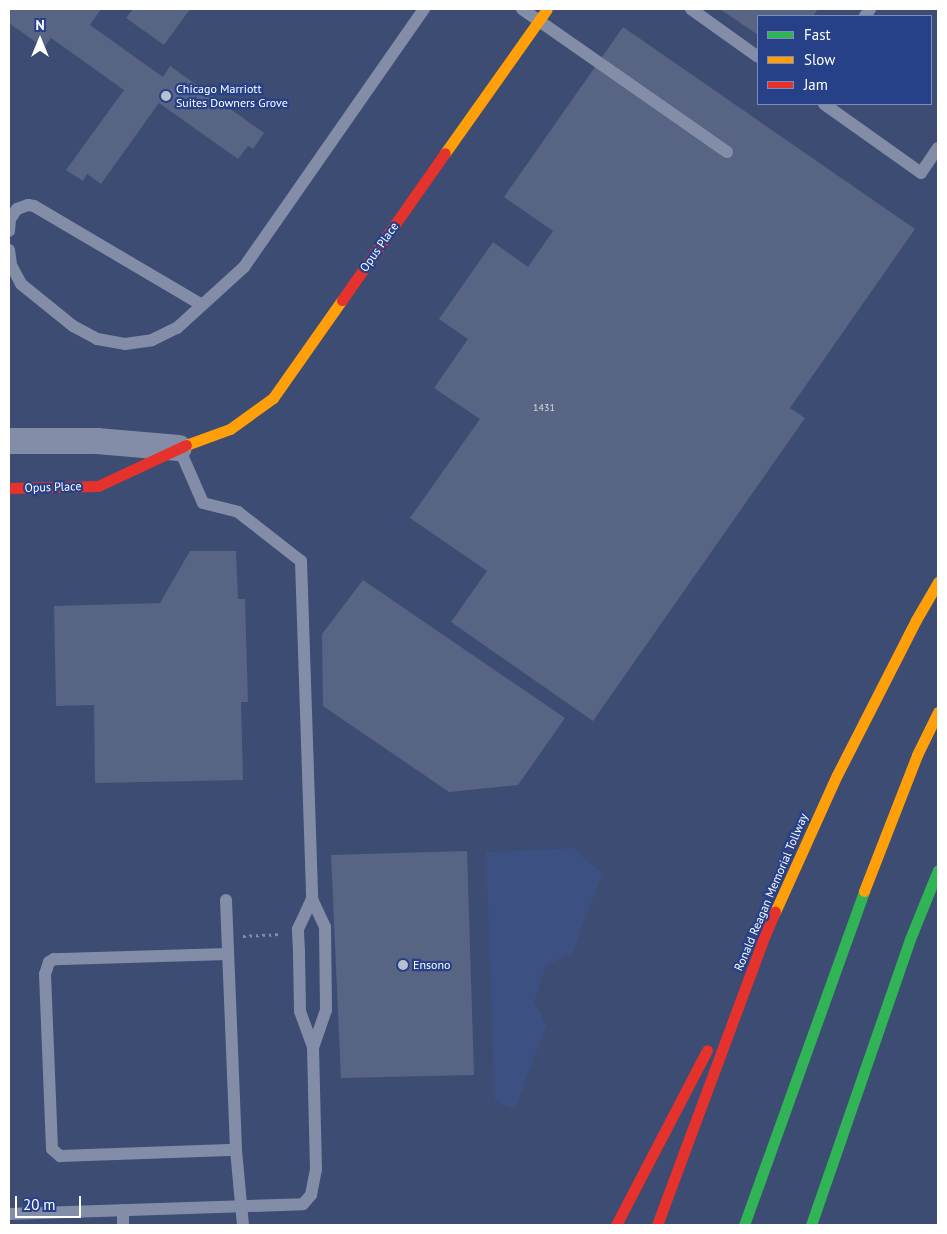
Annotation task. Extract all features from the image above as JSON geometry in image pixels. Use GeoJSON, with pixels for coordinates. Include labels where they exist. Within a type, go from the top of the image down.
{"type":"FeatureCollection","features":[{"type":"Feature","properties":{"kind":"main road","name":"Opus Place"},"geometry":{"type":"LineString","coordinates":[[9,488],[98,486],[179,448],[230,429],[273,398],[547,9]]}},
{"type":"Feature","properties":{"kind":"main road"},"geometry":{"type":"LineString","coordinates":[[916,620],[938,573]]}},
{"type":"Feature","properties":{"kind":"main road","name":"Ronald Reagan Memorial Tollway"},"geometry":{"type":"LineString","coordinates":[[657,1225],[762,942],[837,775],[916,620],[938,582]]}},
{"type":"Feature","properties":{"kind":"main road"},"geometry":{"type":"LineString","coordinates":[[744,1225],[865,887],[917,755],[938,712]]}},
{"type":"Feature","properties":{"kind":"main road"},"geometry":{"type":"LineString","coordinates":[[811,1225],[910,939],[938,870]]}},
{"type":"Feature","properties":{"kind":"main road"},"geometry":{"type":"LineString","coordinates":[[616,1225],[762,942]]}},
{"type":"Feature","properties":{"kind":"street","name":"Opus Place"},"geometry":{"type":"LineString","coordinates":[[9,441],[98,441],[179,448]]}},
{"type":"Feature","properties":{"kind":"lane"},"geometry":{"type":"LineString","coordinates":[[9,250],[11,265],[21,284],[73,326],[98,339],[125,344],[152,340],[177,328],[244,267],[424,9]]}},
{"type":"Feature","properties":{"kind":"lane"},"geometry":{"type":"LineString","coordinates":[[522,9],[727,152]]}},
{"type":"Feature","properties":{"kind":"lane"},"geometry":{"type":"LineString","coordinates":[[691,9],[757,56]]}},
{"type":"Feature","properties":{"kind":"lane"},"geometry":{"type":"LineString","coordinates":[[825,105],[921,173],[938,148]]}},
{"type":"Feature","properties":{"kind":"lane"},"geometry":{"type":"LineString","coordinates":[[9,231],[10,219],[17,209],[28,205],[34,206],[202,306]]}},
{"type":"Feature","properties":{"kind":"lane"},"geometry":{"type":"LineString","coordinates":[[179,448],[203,503],[238,512],[302,561],[312,899],[325,926],[326,1010],[313,1047]]}},
{"type":"Feature","properties":{"kind":"lane"},"geometry":{"type":"LineString","coordinates":[[9,1214],[303,1204],[311,1195],[316,1170],[313,1047],[300,1011],[298,930],[312,899]]}},
{"type":"Feature","properties":{"kind":"lane"},"geometry":{"type":"LineString","coordinates":[[226,900],[236,1150],[243,1206],[243,1225]]}},
{"type":"Feature","properties":{"kind":"lane"},"geometry":{"type":"LineString","coordinates":[[228,954],[54,959],[49,962],[45,974],[52,1148],[60,1156],[236,1150]]}},
{"type":"Feature","properties":{"kind":"lane"},"geometry":{"type":"LineString","coordinates":[[123,1210],[123,1225]]}},
{"type":"Feature","properties":{"kind":"path"},"geometry":{"type":"LineString","coordinates":[[227,937],[284,934]]}},
{"type":"Feature","properties":{"kind":"water"},"geometry":{"type":"Polygon","coordinates":[[[574,848],[602,874],[572,954],[546,965],[534,1001],[546,1025],[515,1110],[495,1101],[486,852],[574,848]]]}},
{"type":"Feature","properties":{"kind":"building","name":"Chicago Marriott Suites Downers Grove"},"geometry":{"type":"Polygon","coordinates":[[[9,9],[101,9],[90,25],[163,77],[170,66],[264,133],[253,149],[248,146],[238,159],[159,103],[101,184],[87,174],[83,181],[66,170],[124,90],[51,38],[44,48],[9,23],[9,9]]]}},
{"type":"Feature","properties":{"kind":"building"},"geometry":{"type":"Polygon","coordinates":[[[133,9],[190,9],[164,45],[126,18],[133,9]]]}},
{"type":"Feature","properties":{"kind":"building"},"geometry":{"type":"Polygon","coordinates":[[[720,9],[818,9],[814,15],[757,15],[757,34],[720,9]]]}},
{"type":"Feature","properties":{"kind":"building"},"geometry":{"type":"Polygon","coordinates":[[[623,27],[915,229],[790,408],[805,418],[593,721],[451,622],[487,571],[410,518],[480,419],[434,388],[468,339],[439,319],[493,242],[528,267],[553,231],[504,197],[623,27]]]}},
{"type":"Feature","properties":{"kind":"building"},"geometry":{"type":"Polygon","coordinates":[[[190,551],[236,551],[238,599],[245,599],[248,702],[241,702],[243,780],[95,783],[94,705],[56,706],[54,606],[160,603],[190,551]]]}},
{"type":"Feature","properties":{"kind":"building"},"geometry":{"type":"Polygon","coordinates":[[[363,580],[565,718],[518,785],[449,792],[323,706],[322,634],[363,580]]]}},
{"type":"Feature","properties":{"kind":"building","name":"Ensono"},"geometry":{"type":"Polygon","coordinates":[[[467,851],[474,1075],[341,1078],[331,855],[467,851]]]}},
{"type":"Feature","properties":{"kind":"traffic: fast"},"geometry":{"type":"LineString","coordinates":[[811,1225],[910,939],[938,870]]}},
{"type":"Feature","properties":{"kind":"traffic: fast"},"geometry":{"type":"LineString","coordinates":[[744,1225],[864,891]]}},
{"type":"Feature","properties":{"kind":"traffic: slow"},"geometry":{"type":"LineString","coordinates":[[445,153],[547,9]]}},
{"type":"Feature","properties":{"kind":"traffic: slow"},"geometry":{"type":"LineString","coordinates":[[186,445],[230,429],[273,398],[342,300]]}},
{"type":"Feature","properties":{"kind":"traffic: slow"},"geometry":{"type":"LineString","coordinates":[[775,912],[837,775],[916,620],[938,582]]}},
{"type":"Feature","properties":{"kind":"traffic: slow"},"geometry":{"type":"LineString","coordinates":[[864,891],[917,755],[938,712]]}},
{"type":"Feature","properties":{"kind":"traffic: jam"},"geometry":{"type":"LineString","coordinates":[[342,300],[445,153]]}},
{"type":"Feature","properties":{"kind":"traffic: jam"},"geometry":{"type":"LineString","coordinates":[[9,488],[98,486],[186,445]]}},
{"type":"Feature","properties":{"kind":"traffic: jam"},"geometry":{"type":"LineString","coordinates":[[657,1225],[762,942],[775,912]]}},
{"type":"Feature","properties":{"kind":"traffic: jam"},"geometry":{"type":"LineString","coordinates":[[616,1225],[707,1050]]}},
{"type":"Feature","properties":{"kind":"place","name":"Chicago Marriott Suites Downers Grove"},"geometry":{"type":"Point","coordinates":[166,96]}},
{"type":"Feature","properties":{"kind":"place","name":"Ensono"},"geometry":{"type":"Point","coordinates":[403,965]}}]}
